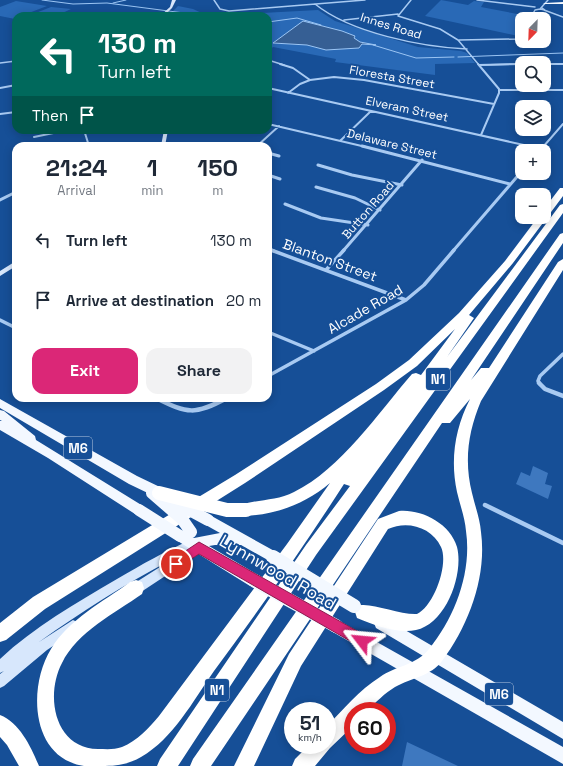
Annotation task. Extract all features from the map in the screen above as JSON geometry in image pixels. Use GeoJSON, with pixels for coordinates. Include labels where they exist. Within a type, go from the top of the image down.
{"type":"FeatureCollection","features":[{"type":"Feature","properties":{"kind":"highway"},"geometry":{"type":"LineString","coordinates":[[551,206],[563,190]]}},
{"type":"Feature","properties":{"kind":"highway","name":"N1"},"geometry":{"type":"LineString","coordinates":[[167,766],[311,550],[563,207]]}},
{"type":"Feature","properties":{"kind":"highway"},"geometry":{"type":"LineString","coordinates":[[311,550],[351,476],[468,320],[537,224]]}},
{"type":"Feature","properties":{"kind":"highway","name":"N1"},"geometry":{"type":"LineString","coordinates":[[200,766],[563,236]]}},
{"type":"Feature","properties":{"kind":"highway"},"geometry":{"type":"LineString","coordinates":[[0,634],[39,603],[240,479],[402,371],[429,349],[463,315],[510,261]]}},
{"type":"Feature","properties":{"kind":"highway"},"geometry":{"type":"LineString","coordinates":[[364,702],[382,685],[414,670],[435,656],[452,629],[467,595],[474,564],[474,532],[459,466],[461,440],[467,417],[475,400],[563,262]]}},
{"type":"Feature","properties":{"kind":"highway"},"geometry":{"type":"LineString","coordinates":[[136,588],[76,632],[56,655],[46,680],[43,706],[50,731],[67,752],[89,761],[112,759],[130,752],[154,737],[166,723],[251,605],[296,547],[332,494],[363,442],[404,390],[468,320]]}},
{"type":"Feature","properties":{"kind":"highway"},"geometry":{"type":"LineString","coordinates":[[400,474],[523,326]]}},
{"type":"Feature","properties":{"kind":"highway"},"geometry":{"type":"LineString","coordinates":[[156,493],[227,510],[246,510],[280,504],[307,492],[318,485],[363,442]]}},
{"type":"Feature","properties":{"kind":"highway"},"geometry":{"type":"LineString","coordinates":[[244,766],[294,660],[383,524],[400,517],[411,517],[432,525],[449,545],[450,564],[442,596],[427,618],[417,622],[407,622],[359,609]]}},
{"type":"Feature","properties":{"kind":"highway"},"geometry":{"type":"LineString","coordinates":[[336,731],[344,722]]}},
{"type":"Feature","properties":{"kind":"highway"},"geometry":{"type":"LineString","coordinates":[[0,724],[14,738],[29,766]]}},
{"type":"Feature","properties":{"kind":"highway"},"geometry":{"type":"LineString","coordinates":[[302,766],[313,754]]}},
{"type":"Feature","properties":{"kind":"main road"},"geometry":{"type":"LineString","coordinates":[[166,12],[174,0]]}},
{"type":"Feature","properties":{"kind":"main road"},"geometry":{"type":"LineString","coordinates":[[545,2],[562,1]]}},
{"type":"Feature","properties":{"kind":"main road"},"geometry":{"type":"LineString","coordinates":[[0,274],[12,266]]}},
{"type":"Feature","properties":{"kind":"main road","name":"M6"},"geometry":{"type":"LineString","coordinates":[[0,402],[156,493]]}},
{"type":"Feature","properties":{"kind":"main road"},"geometry":{"type":"LineString","coordinates":[[0,414],[52,455]]}},
{"type":"Feature","properties":{"kind":"main road","name":"Lynnwood Road"},"geometry":{"type":"LineString","coordinates":[[0,425],[52,455],[255,581],[563,756]]}},
{"type":"Feature","properties":{"kind":"main road"},"geometry":{"type":"LineString","coordinates":[[156,493],[182,519],[192,541]]}},
{"type":"Feature","properties":{"kind":"main road","name":"Lynnwood Road"},"geometry":{"type":"LineString","coordinates":[[156,493],[208,520],[273,557],[435,656],[563,731]]}},
{"type":"Feature","properties":{"kind":"main road"},"geometry":{"type":"LineString","coordinates":[[0,667],[41,633],[99,595],[192,541],[215,539],[242,540]]}},
{"type":"Feature","properties":{"kind":"main road"},"geometry":{"type":"LineString","coordinates":[[0,682],[43,646],[136,588],[192,541]]}},
{"type":"Feature","properties":{"kind":"street"},"geometry":{"type":"LineString","coordinates":[[214,0],[220,9],[229,11],[365,0]]}},
{"type":"Feature","properties":{"kind":"street"},"geometry":{"type":"LineString","coordinates":[[320,0],[324,3]]}},
{"type":"Feature","properties":{"kind":"street"},"geometry":{"type":"LineString","coordinates":[[342,20],[398,14],[411,0]]}},
{"type":"Feature","properties":{"kind":"street"},"geometry":{"type":"LineString","coordinates":[[477,0],[535,7]]}},
{"type":"Feature","properties":{"kind":"street"},"geometry":{"type":"LineString","coordinates":[[542,9],[545,2]]}},
{"type":"Feature","properties":{"kind":"street","name":"Innes Road"},"geometry":{"type":"LineString","coordinates":[[315,4],[325,13],[342,20],[420,45],[467,49]]}},
{"type":"Feature","properties":{"kind":"street"},"geometry":{"type":"LineString","coordinates":[[534,12],[535,10],[542,9],[563,17]]}},
{"type":"Feature","properties":{"kind":"street"},"geometry":{"type":"LineString","coordinates":[[398,14],[400,17],[440,29],[458,40],[480,64],[499,90]]}},
{"type":"Feature","properties":{"kind":"street"},"geometry":{"type":"LineString","coordinates":[[458,40],[515,39]]}},
{"type":"Feature","properties":{"kind":"street"},"geometry":{"type":"LineString","coordinates":[[272,61],[293,68],[310,80]]}},
{"type":"Feature","properties":{"kind":"street"},"geometry":{"type":"LineString","coordinates":[[0,63],[12,62]]}},
{"type":"Feature","properties":{"kind":"street"},"geometry":{"type":"LineString","coordinates":[[480,64],[515,64]]}},
{"type":"Feature","properties":{"kind":"street"},"geometry":{"type":"LineString","coordinates":[[551,64],[563,64]]}},
{"type":"Feature","properties":{"kind":"street","name":"Floresta Street"},"geometry":{"type":"LineString","coordinates":[[310,80],[332,77],[364,80],[494,104]]}},
{"type":"Feature","properties":{"kind":"street"},"geometry":{"type":"LineString","coordinates":[[288,93],[300,84],[310,80]]}},
{"type":"Feature","properties":{"kind":"street"},"geometry":{"type":"LineString","coordinates":[[0,88],[12,86]]}},
{"type":"Feature","properties":{"kind":"street","name":"Elveram Street"},"geometry":{"type":"LineString","coordinates":[[272,89],[517,144]]}},
{"type":"Feature","properties":{"kind":"street"},"geometry":{"type":"LineString","coordinates":[[499,90],[563,90]]}},
{"type":"Feature","properties":{"kind":"street"},"geometry":{"type":"LineString","coordinates":[[481,135],[499,90]]}},
{"type":"Feature","properties":{"kind":"street"},"geometry":{"type":"LineString","coordinates":[[340,141],[371,111]]}},
{"type":"Feature","properties":{"kind":"street"},"geometry":{"type":"LineString","coordinates":[[0,114],[12,112]]}},
{"type":"Feature","properties":{"kind":"street"},"geometry":{"type":"LineString","coordinates":[[546,144],[563,124]]}},
{"type":"Feature","properties":{"kind":"street","name":"Delaware Street"},"geometry":{"type":"LineString","coordinates":[[272,125],[422,160],[510,184]]}},
{"type":"Feature","properties":{"kind":"street"},"geometry":{"type":"LineString","coordinates":[[272,132],[279,126]]}},
{"type":"Feature","properties":{"kind":"street"},"geometry":{"type":"LineString","coordinates":[[34,137],[46,134]]}},
{"type":"Feature","properties":{"kind":"street"},"geometry":{"type":"LineString","coordinates":[[261,142],[270,134]]}},
{"type":"Feature","properties":{"kind":"street"},"geometry":{"type":"LineString","coordinates":[[272,154],[279,156]]}},
{"type":"Feature","properties":{"kind":"street","name":"Button Road"},"geometry":{"type":"LineString","coordinates":[[326,270],[368,224],[422,160]]}},
{"type":"Feature","properties":{"kind":"street"},"geometry":{"type":"LineString","coordinates":[[318,165],[352,175],[402,185]]}},
{"type":"Feature","properties":{"kind":"street"},"geometry":{"type":"LineString","coordinates":[[272,176],[280,179]]}},
{"type":"Feature","properties":{"kind":"street","name":"Alcade Road"},"geometry":{"type":"LineString","coordinates":[[272,374],[406,300],[424,285],[515,179]]}},
{"type":"Feature","properties":{"kind":"street"},"geometry":{"type":"LineString","coordinates":[[316,187],[355,198],[380,210]]}},
{"type":"Feature","properties":{"kind":"street"},"geometry":{"type":"LineString","coordinates":[[0,200],[12,194]]}},
{"type":"Feature","properties":{"kind":"street"},"geometry":{"type":"LineString","coordinates":[[285,204],[321,218],[368,224]]}},
{"type":"Feature","properties":{"kind":"street","name":"Blanton Street"},"geometry":{"type":"LineString","coordinates":[[272,250],[406,300]]}},
{"type":"Feature","properties":{"kind":"street"},"geometry":{"type":"LineString","coordinates":[[0,320],[12,326]]}},
{"type":"Feature","properties":{"kind":"street"},"geometry":{"type":"LineString","coordinates":[[272,334],[314,351]]}},
{"type":"Feature","properties":{"kind":"street"},"geometry":{"type":"LineString","coordinates":[[563,354],[538,378],[539,385],[563,396]]}},
{"type":"Feature","properties":{"kind":"street"},"geometry":{"type":"LineString","coordinates":[[164,402],[182,411],[188,411],[209,408],[220,402]]}},
{"type":"Feature","properties":{"kind":"street"},"geometry":{"type":"LineString","coordinates":[[485,505],[563,543]]}},
{"type":"Feature","properties":{"kind":"shaded area"},"geometry":{"type":"Polygon","coordinates":[[[441,0],[468,5],[474,1],[484,2],[481,7],[515,14],[515,35],[425,16],[441,0]]]}},
{"type":"Feature","properties":{"kind":"shaded area"},"geometry":{"type":"Polygon","coordinates":[[[16,1],[47,6],[31,12],[12,12],[12,18],[0,16],[0,7],[16,1]]]}},
{"type":"Feature","properties":{"kind":"shaded area"},"geometry":{"type":"Polygon","coordinates":[[[178,6],[199,12],[172,12],[178,6]]]}},
{"type":"Feature","properties":{"kind":"shaded area"},"geometry":{"type":"Polygon","coordinates":[[[51,7],[71,9],[65,12],[38,12],[51,7]]]}},
{"type":"Feature","properties":{"kind":"shaded area"},"geometry":{"type":"Polygon","coordinates":[[[318,10],[335,21],[418,47],[461,51],[467,53],[475,63],[435,64],[435,75],[335,62],[336,59],[272,48],[272,12],[318,10]]]}},
{"type":"Feature","properties":{"kind":"shaded area"},"geometry":{"type":"Polygon","coordinates":[[[303,21],[342,31],[355,36],[354,38],[360,42],[376,45],[362,44],[359,48],[326,50],[307,45],[273,43],[303,21]]]}},
{"type":"Feature","properties":{"kind":"building"},"geometry":{"type":"Polygon","coordinates":[[[533,466],[548,473],[545,484],[552,486],[548,499],[516,484],[521,472],[530,476],[533,466]]]}},
{"type":"Feature","properties":{"kind":"building"},"geometry":{"type":"Polygon","coordinates":[[[407,742],[458,766],[402,766],[407,742]]]}},
{"type":"Feature","properties":{"kind":"waterway"},"geometry":{"type":"LineString","coordinates":[[42,0],[73,4],[107,3],[176,12]]}},
{"type":"Feature","properties":{"kind":"waterway"},"geometry":{"type":"LineString","coordinates":[[113,3],[126,0]]}},
{"type":"Feature","properties":{"kind":"waterway"},"geometry":{"type":"LineString","coordinates":[[272,21],[297,18],[321,25]]}},
{"type":"Feature","properties":{"kind":"waterway"},"geometry":{"type":"LineString","coordinates":[[373,45],[416,58],[454,57]]}},
{"type":"Feature","properties":{"kind":"waterway"},"geometry":{"type":"LineString","coordinates":[[458,57],[563,53]]}},
{"type":"Feature","properties":{"kind":"route"},"geometry":{"type":"LineString","coordinates":[[176,564],[199,548],[362,641]]}}]}
